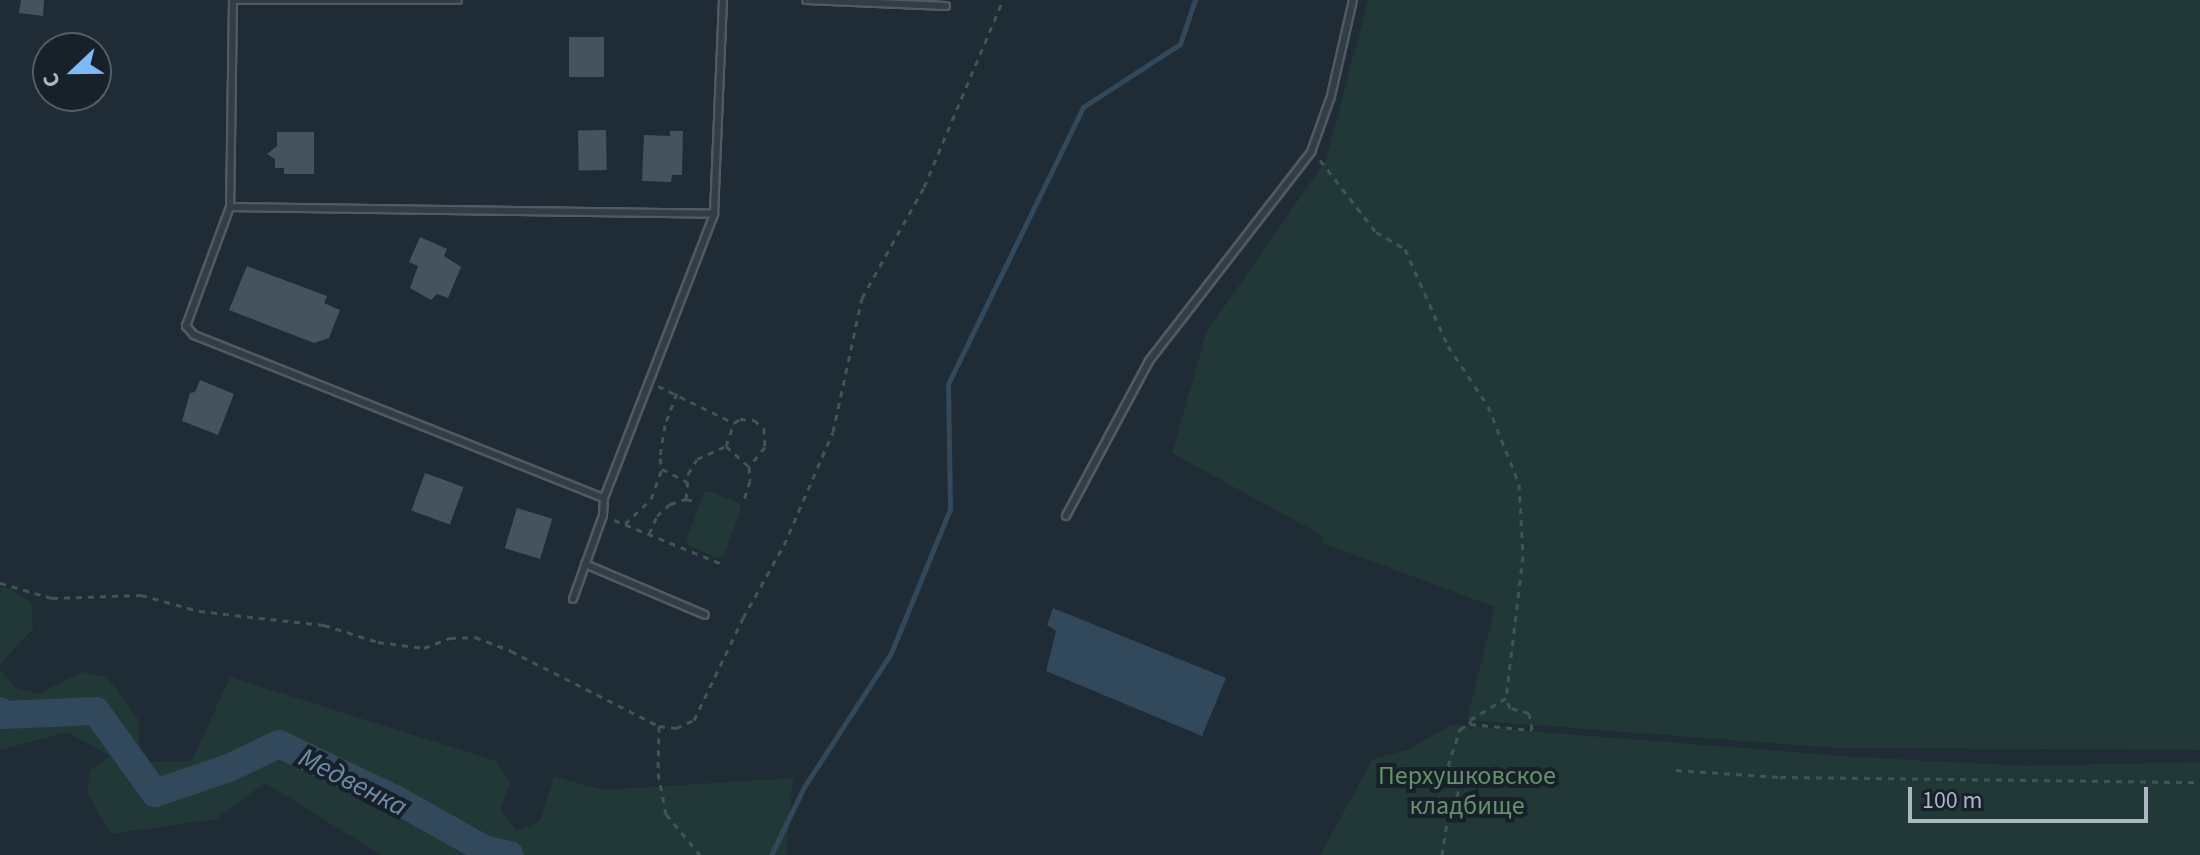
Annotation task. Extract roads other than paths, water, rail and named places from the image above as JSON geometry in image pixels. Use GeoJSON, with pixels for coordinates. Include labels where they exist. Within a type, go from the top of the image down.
{"type":"FeatureCollection","features":[{"type":"Feature","properties":{"kind":"lane"},"geometry":{"type":"LineString","coordinates":[[458,0],[233,0],[230,207],[186,326],[194,335],[604,498]]}},
{"type":"Feature","properties":{"kind":"lane"},"geometry":{"type":"LineString","coordinates":[[573,599],[603,515],[604,498],[714,214],[723,0]]}},
{"type":"Feature","properties":{"kind":"lane"},"geometry":{"type":"LineString","coordinates":[[806,0],[946,6]]}},
{"type":"Feature","properties":{"kind":"lane"},"geometry":{"type":"LineString","coordinates":[[1066,516],[1149,361],[1311,152],[1331,96],[1353,0]]}},
{"type":"Feature","properties":{"kind":"lane"},"geometry":{"type":"LineString","coordinates":[[230,207],[714,214]]}},
{"type":"Feature","properties":{"kind":"lane"},"geometry":{"type":"LineString","coordinates":[[585,564],[705,615]]}},
{"type":"Feature","properties":{"kind":"water"},"geometry":{"type":"Polygon","coordinates":[[[1053,608],[1226,678],[1202,736],[1046,671],[1056,631],[1047,625],[1053,608]]]}},
{"type":"Feature","properties":{"kind":"waterway"},"geometry":{"type":"LineString","coordinates":[[771,855],[804,787],[891,653],[950,509],[948,384],[1083,107],[1180,44],[1195,0]]}},
{"type":"Feature","properties":{"kind":"waterway","name":"Медвенка"},"geometry":{"type":"LineString","coordinates":[[0,711],[3,715],[96,711],[155,793],[229,768],[279,744],[395,799],[486,850],[509,855]]}},
{"type":"Feature","properties":{"kind":"park label","name":"Перхушковское кладбище"},"geometry":{"type":"Point","coordinates":[1467,791]}}]}
